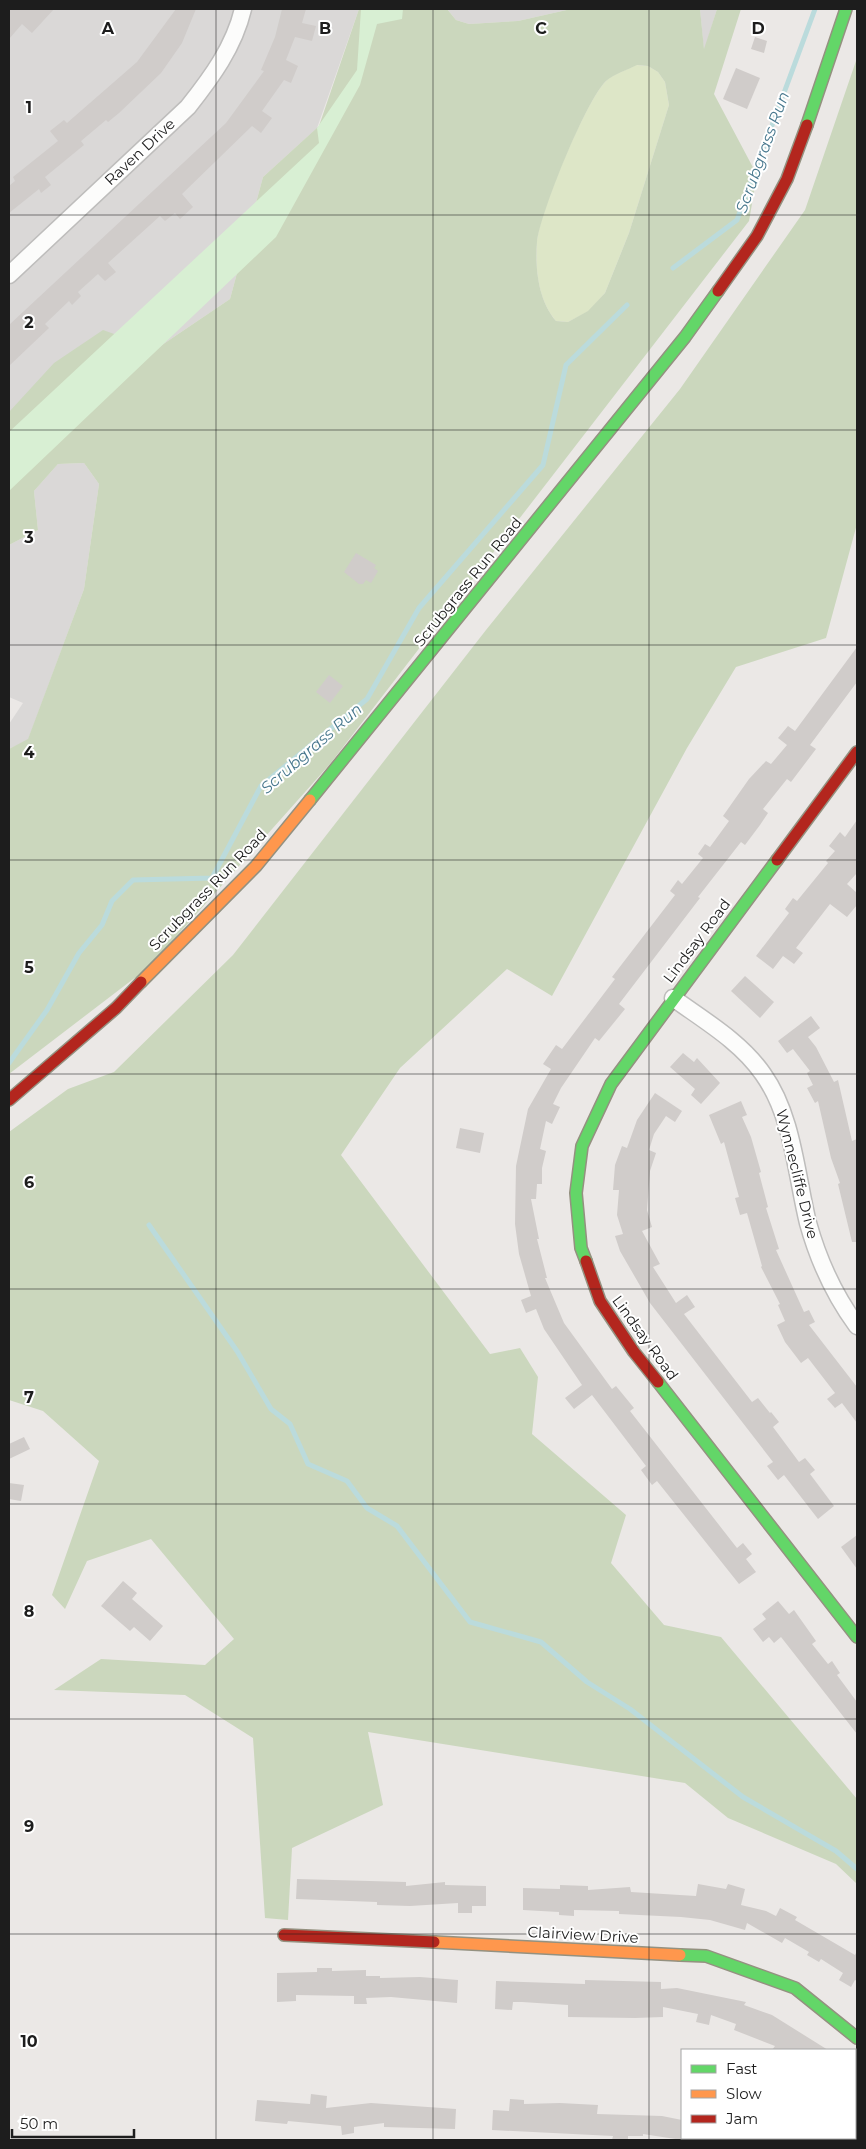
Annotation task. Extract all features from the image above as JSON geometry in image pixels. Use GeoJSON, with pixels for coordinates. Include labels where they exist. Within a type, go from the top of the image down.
{"type":"FeatureCollection","features":[{"type":"Feature","properties":{"kind":"street","name":"Raven Drive"},"geometry":{"type":"LineString","coordinates":[[9,275],[188,107],[210,79],[230,45],[242,9]]}},
{"type":"Feature","properties":{"kind":"street","name":"Scrubgrass Run Road"},"geometry":{"type":"LineString","coordinates":[[9,1100],[116,1008],[256,866],[685,337],[758,236],[787,179],[833,52],[846,9]]}},
{"type":"Feature","properties":{"kind":"street","name":"Lindsay Road"},"geometry":{"type":"LineString","coordinates":[[857,752],[611,1084],[582,1146],[576,1193],[580,1248],[600,1301],[634,1352],[857,1637]]}},
{"type":"Feature","properties":{"kind":"street","name":"Wynnecliffe Drive"},"geometry":{"type":"LineString","coordinates":[[674,998],[744,1050],[764,1075],[781,1106],[809,1225],[823,1266],[857,1326]]}},
{"type":"Feature","properties":{"kind":"street","name":"Clairview Drive"},"geometry":{"type":"LineString","coordinates":[[284,1935],[706,1956],[795,1988],[857,2038]]}},
{"type":"Feature","properties":{"kind":"shaded area"},"geometry":{"type":"Polygon","coordinates":[[[9,9],[359,9],[317,128],[263,177],[230,299],[156,349],[9,412],[9,9]]]}},
{"type":"Feature","properties":{"kind":"shaded area"},"geometry":{"type":"Polygon","coordinates":[[[447,9],[571,9],[518,21],[469,24],[456,20],[447,9]]]}},
{"type":"Feature","properties":{"kind":"shaded area"},"geometry":{"type":"Polygon","coordinates":[[[700,9],[717,9],[704,51],[700,9]]]}},
{"type":"Feature","properties":{"kind":"shaded area"},"geometry":{"type":"Polygon","coordinates":[[[84,463],[99,484],[84,589],[28,740],[9,749],[9,724],[23,703],[9,697],[9,545],[38,530],[34,491],[58,464],[84,463]]]}},
{"type":"Feature","properties":{"kind":"green space"},"geometry":{"type":"Polygon","coordinates":[[[359,9],[447,9],[456,20],[469,24],[518,21],[571,9],[700,9],[704,49],[717,9],[741,9],[714,94],[757,175],[749,221],[330,764],[149,967],[9,1074],[9,749],[28,739],[84,589],[99,484],[84,463],[58,464],[34,491],[38,530],[9,545],[9,412],[54,363],[103,330],[156,349],[230,299],[263,177],[319,126],[359,9]],[[637,65],[617,74],[606,81],[597,92],[565,158],[546,208],[537,242],[537,273],[545,303],[556,321],[568,322],[588,311],[605,293],[629,233],[669,105],[665,82],[658,72],[648,66],[637,65]]]}},
{"type":"Feature","properties":{"kind":"green space"},"geometry":{"type":"Polygon","coordinates":[[[361,9],[403,9],[402,19],[377,24],[360,85],[276,237],[9,491],[9,432],[319,143],[317,128],[357,70],[361,9]]]}},
{"type":"Feature","properties":{"kind":"green space"},"geometry":{"type":"Polygon","coordinates":[[[857,58],[857,524],[826,638],[736,667],[687,748],[552,996],[507,969],[400,1068],[341,1155],[490,1354],[520,1348],[538,1377],[532,1434],[626,1515],[611,1563],[664,1625],[721,1637],[857,1799],[857,1884],[836,1864],[728,1818],[685,1783],[368,1732],[383,1805],[292,1848],[288,1920],[265,1918],[253,1738],[185,1695],[54,1690],[101,1659],[205,1665],[234,1639],[151,1539],[87,1561],[65,1609],[52,1595],[99,1461],[43,1411],[9,1400],[9,1132],[68,1089],[114,1072],[233,955],[486,630],[680,389],[805,210],[857,58]]]}},
{"type":"Feature","properties":{"kind":"green space"},"geometry":{"type":"Polygon","coordinates":[[[636,65],[648,66],[658,72],[665,82],[669,105],[629,233],[605,293],[589,311],[568,322],[556,321],[545,304],[537,273],[537,242],[546,208],[565,158],[597,92],[606,81],[616,74],[636,65]]]}},
{"type":"Feature","properties":{"kind":"building"},"geometry":{"type":"Polygon","coordinates":[[[9,9],[54,9],[32,33],[22,24],[9,39],[9,9]]]}},
{"type":"Feature","properties":{"kind":"building"},"geometry":{"type":"Polygon","coordinates":[[[176,9],[196,9],[182,43],[161,73],[119,113],[108,122],[106,120],[81,141],[84,145],[45,177],[51,185],[41,193],[39,189],[9,213],[9,186],[15,181],[13,177],[58,141],[50,131],[64,120],[67,123],[137,62],[176,9]]]}},
{"type":"Feature","properties":{"kind":"building"},"geometry":{"type":"Polygon","coordinates":[[[282,9],[306,9],[302,23],[316,26],[312,41],[295,37],[286,60],[298,66],[291,83],[284,80],[262,111],[272,118],[261,133],[252,126],[182,194],[193,207],[180,219],[175,213],[165,221],[160,216],[108,263],[116,272],[105,281],[98,274],[78,292],[81,296],[72,305],[69,301],[45,324],[49,328],[9,366],[9,325],[226,123],[264,71],[261,70],[275,37],[282,9]]]}},
{"type":"Feature","properties":{"kind":"building"},"geometry":{"type":"Polygon","coordinates":[[[755,37],[767,41],[764,53],[751,49],[755,37]]]}},
{"type":"Feature","properties":{"kind":"building"},"geometry":{"type":"Polygon","coordinates":[[[736,68],[760,78],[747,109],[723,99],[736,68]]]}},
{"type":"Feature","properties":{"kind":"building"},"geometry":{"type":"Polygon","coordinates":[[[356,553],[376,565],[374,568],[378,571],[371,583],[366,580],[363,584],[359,584],[344,572],[356,553]]]}},
{"type":"Feature","properties":{"kind":"building"},"geometry":{"type":"Polygon","coordinates":[[[857,647],[857,682],[810,745],[816,749],[791,782],[787,779],[763,809],[768,813],[760,825],[745,845],[741,842],[698,897],[700,898],[619,1004],[625,1009],[599,1041],[595,1038],[561,1088],[553,1104],[560,1107],[552,1124],[546,1121],[540,1149],[546,1151],[542,1168],[542,1184],[537,1184],[536,1199],[531,1199],[539,1239],[537,1239],[547,1278],[545,1278],[564,1323],[612,1389],[616,1386],[634,1408],[630,1411],[737,1548],[743,1543],[752,1554],[746,1559],[756,1572],[739,1584],[657,1481],[652,1485],[641,1470],[646,1466],[592,1395],[574,1409],[565,1398],[582,1385],[544,1329],[536,1309],[526,1313],[521,1300],[531,1296],[519,1254],[515,1224],[516,1166],[528,1109],[551,1069],[543,1064],[556,1045],[562,1049],[615,979],[612,977],[675,895],[670,891],[678,880],[682,884],[703,858],[698,854],[705,844],[710,847],[729,821],[723,816],[749,779],[766,761],[771,764],[787,745],[778,738],[788,726],[795,731],[857,647]]]}},
{"type":"Feature","properties":{"kind":"building"},"geometry":{"type":"Polygon","coordinates":[[[329,675],[343,686],[330,703],[316,692],[329,675]]]}},
{"type":"Feature","properties":{"kind":"building"},"geometry":{"type":"Polygon","coordinates":[[[857,820],[857,873],[847,884],[857,893],[857,905],[847,917],[830,904],[796,948],[803,953],[794,964],[783,956],[773,969],[756,956],[789,913],[785,909],[793,898],[797,901],[828,863],[826,861],[835,851],[829,846],[840,832],[845,837],[857,820]]]}},
{"type":"Feature","properties":{"kind":"building"},"geometry":{"type":"Polygon","coordinates":[[[745,976],[774,1002],[760,1018],[731,991],[745,976]]]}},
{"type":"Feature","properties":{"kind":"building"},"geometry":{"type":"Polygon","coordinates":[[[811,1016],[820,1028],[808,1037],[816,1047],[834,1082],[838,1080],[852,1141],[857,1139],[857,1242],[852,1242],[838,1184],[840,1183],[831,1158],[818,1101],[815,1103],[807,1088],[813,1085],[807,1073],[810,1071],[793,1049],[787,1053],[778,1041],[811,1016]]]}},
{"type":"Feature","properties":{"kind":"building"},"geometry":{"type":"Polygon","coordinates":[[[683,1053],[694,1062],[697,1058],[720,1083],[701,1104],[691,1095],[695,1089],[670,1067],[683,1053]]]}},
{"type":"Feature","properties":{"kind":"building"},"geometry":{"type":"Polygon","coordinates":[[[655,1093],[682,1111],[675,1122],[666,1116],[654,1134],[649,1150],[656,1153],[650,1171],[647,1210],[652,1227],[642,1231],[660,1264],[653,1267],[676,1303],[687,1295],[695,1307],[684,1314],[752,1402],[758,1398],[779,1422],[773,1427],[799,1462],[805,1458],[815,1470],[810,1474],[834,1506],[818,1519],[784,1475],[778,1480],[767,1466],[773,1462],[650,1303],[620,1251],[615,1236],[623,1234],[617,1215],[619,1190],[613,1190],[615,1165],[622,1146],[627,1148],[637,1120],[655,1093]]]}},
{"type":"Feature","properties":{"kind":"building"},"geometry":{"type":"Polygon","coordinates":[[[741,1101],[747,1115],[742,1117],[751,1137],[761,1172],[759,1173],[768,1207],[766,1208],[779,1249],[776,1250],[804,1312],[809,1310],[815,1322],[809,1325],[857,1387],[857,1423],[842,1403],[835,1408],[827,1399],[835,1393],[808,1358],[801,1363],[785,1342],[777,1325],[785,1321],[778,1305],[780,1304],[761,1267],[747,1213],[740,1215],[735,1198],[739,1197],[724,1142],[721,1144],[709,1115],[741,1101]]]}},
{"type":"Feature","properties":{"kind":"building"},"geometry":{"type":"Polygon","coordinates":[[[460,1128],[484,1133],[480,1153],[456,1148],[460,1128]]]}},
{"type":"Feature","properties":{"kind":"building"},"geometry":{"type":"Polygon","coordinates":[[[24,1437],[30,1449],[9,1459],[9,1444],[24,1437]]]}},
{"type":"Feature","properties":{"kind":"building"},"geometry":{"type":"Polygon","coordinates":[[[9,1483],[24,1485],[21,1501],[9,1499],[9,1483]]]}},
{"type":"Feature","properties":{"kind":"building"},"geometry":{"type":"Polygon","coordinates":[[[857,1535],[857,1569],[841,1547],[857,1535]]]}},
{"type":"Feature","properties":{"kind":"building"},"geometry":{"type":"Polygon","coordinates":[[[123,1581],[137,1593],[132,1599],[163,1626],[150,1641],[134,1627],[130,1631],[101,1606],[123,1581]]]}},
{"type":"Feature","properties":{"kind":"building"},"geometry":{"type":"Polygon","coordinates":[[[778,1601],[789,1614],[794,1610],[816,1641],[812,1644],[828,1664],[832,1661],[840,1673],[837,1675],[857,1702],[857,1734],[781,1637],[774,1643],[769,1637],[763,1642],[753,1629],[766,1619],[762,1614],[778,1601]]]}},
{"type":"Feature","properties":{"kind":"building"},"geometry":{"type":"Polygon","coordinates":[[[297,1879],[406,1882],[406,1886],[445,1882],[445,1885],[486,1886],[486,1906],[472,1906],[472,1913],[458,1913],[458,1903],[410,1906],[377,1905],[377,1902],[296,1899],[297,1879]]]}},
{"type":"Feature","properties":{"kind":"building"},"geometry":{"type":"Polygon","coordinates":[[[698,1884],[726,1889],[728,1884],[745,1889],[741,1905],[766,1911],[776,1916],[780,1908],[797,1917],[795,1920],[855,1955],[857,1951],[857,1981],[855,1980],[851,1987],[839,1980],[843,1973],[821,1959],[819,1962],[807,1955],[809,1952],[785,1938],[782,1943],[747,1923],[745,1930],[710,1920],[619,1914],[619,1911],[574,1910],[574,1916],[559,1915],[559,1912],[523,1910],[523,1888],[560,1889],[560,1885],[588,1886],[588,1890],[630,1887],[631,1892],[696,1896],[698,1884]]]}},
{"type":"Feature","properties":{"kind":"building"},"geometry":{"type":"Polygon","coordinates":[[[317,1968],[332,1968],[332,1971],[366,1970],[366,1976],[380,1976],[380,1978],[420,1977],[458,1980],[457,2003],[391,1997],[366,1998],[367,2004],[354,2004],[354,1996],[296,1995],[296,2001],[277,2002],[277,1973],[317,1972],[317,1968]]]}},
{"type":"Feature","properties":{"kind":"building"},"geometry":{"type":"Polygon","coordinates":[[[585,1980],[661,1982],[661,1989],[677,1988],[746,2002],[744,2005],[772,2015],[826,2049],[773,2049],[775,2046],[734,2030],[736,2024],[711,2015],[709,2025],[696,2022],[698,2014],[663,2007],[663,2017],[635,2018],[568,2017],[568,2005],[522,2002],[513,2002],[512,2010],[495,2009],[496,1981],[585,1984],[585,1980]]]}},
{"type":"Feature","properties":{"kind":"building"},"geometry":{"type":"Polygon","coordinates":[[[311,2094],[327,2096],[326,2108],[371,2103],[456,2109],[455,2129],[384,2127],[384,2123],[354,2127],[354,2133],[342,2135],[341,2126],[288,2121],[287,2124],[255,2121],[257,2100],[310,2104],[311,2094]]]}},
{"type":"Feature","properties":{"kind":"building"},"geometry":{"type":"Polygon","coordinates":[[[510,2099],[524,2100],[524,2104],[598,2105],[597,2114],[662,2116],[681,2120],[682,2140],[643,2134],[643,2136],[628,2136],[628,2140],[612,2140],[613,2136],[492,2130],[493,2110],[509,2111],[510,2099]]]}},
{"type":"Feature","properties":{"kind":"waterway","name":"Scrubgrass Run"},"geometry":{"type":"LineString","coordinates":[[673,268],[737,220],[815,9]]}},
{"type":"Feature","properties":{"kind":"waterway","name":"Scrubgrass Run"},"geometry":{"type":"LineString","coordinates":[[9,1063],[47,1010],[79,953],[102,925],[112,901],[133,880],[212,878],[261,786],[367,699],[419,608],[543,465],[566,365],[627,305]]}},
{"type":"Feature","properties":{"kind":"waterway"},"geometry":{"type":"LineString","coordinates":[[149,1225],[237,1351],[271,1409],[290,1424],[308,1464],[347,1481],[367,1508],[397,1526],[470,1622],[541,1642],[587,1682],[630,1709],[743,1797],[836,1851],[857,1869]]}},
{"type":"Feature","properties":{"kind":"traffic: fast"},"geometry":{"type":"LineString","coordinates":[[807,125],[846,9]]}},
{"type":"Feature","properties":{"kind":"traffic: fast"},"geometry":{"type":"LineString","coordinates":[[310,800],[685,337],[718,291]]}},
{"type":"Feature","properties":{"kind":"traffic: fast"},"geometry":{"type":"LineString","coordinates":[[586,1261],[581,1248],[576,1193],[582,1146],[611,1084],[777,860]]}},
{"type":"Feature","properties":{"kind":"traffic: fast"},"geometry":{"type":"LineString","coordinates":[[658,1382],[857,1637]]}},
{"type":"Feature","properties":{"kind":"traffic: fast"},"geometry":{"type":"LineString","coordinates":[[680,1955],[706,1956],[795,1988],[857,2038]]}},
{"type":"Feature","properties":{"kind":"traffic: slow"},"geometry":{"type":"LineString","coordinates":[[141,982],[256,866],[310,800]]}},
{"type":"Feature","properties":{"kind":"traffic: slow"},"geometry":{"type":"LineString","coordinates":[[434,1942],[680,1955]]}},
{"type":"Feature","properties":{"kind":"traffic: jam"},"geometry":{"type":"LineString","coordinates":[[718,291],[757,236],[787,179],[807,125]]}},
{"type":"Feature","properties":{"kind":"traffic: jam"},"geometry":{"type":"LineString","coordinates":[[777,860],[857,752]]}},
{"type":"Feature","properties":{"kind":"traffic: jam"},"geometry":{"type":"LineString","coordinates":[[9,1100],[116,1008],[141,982]]}},
{"type":"Feature","properties":{"kind":"traffic: jam"},"geometry":{"type":"LineString","coordinates":[[586,1261],[600,1301],[634,1352],[658,1382]]}},
{"type":"Feature","properties":{"kind":"traffic: jam"},"geometry":{"type":"LineString","coordinates":[[284,1935],[434,1942]]}}]}
